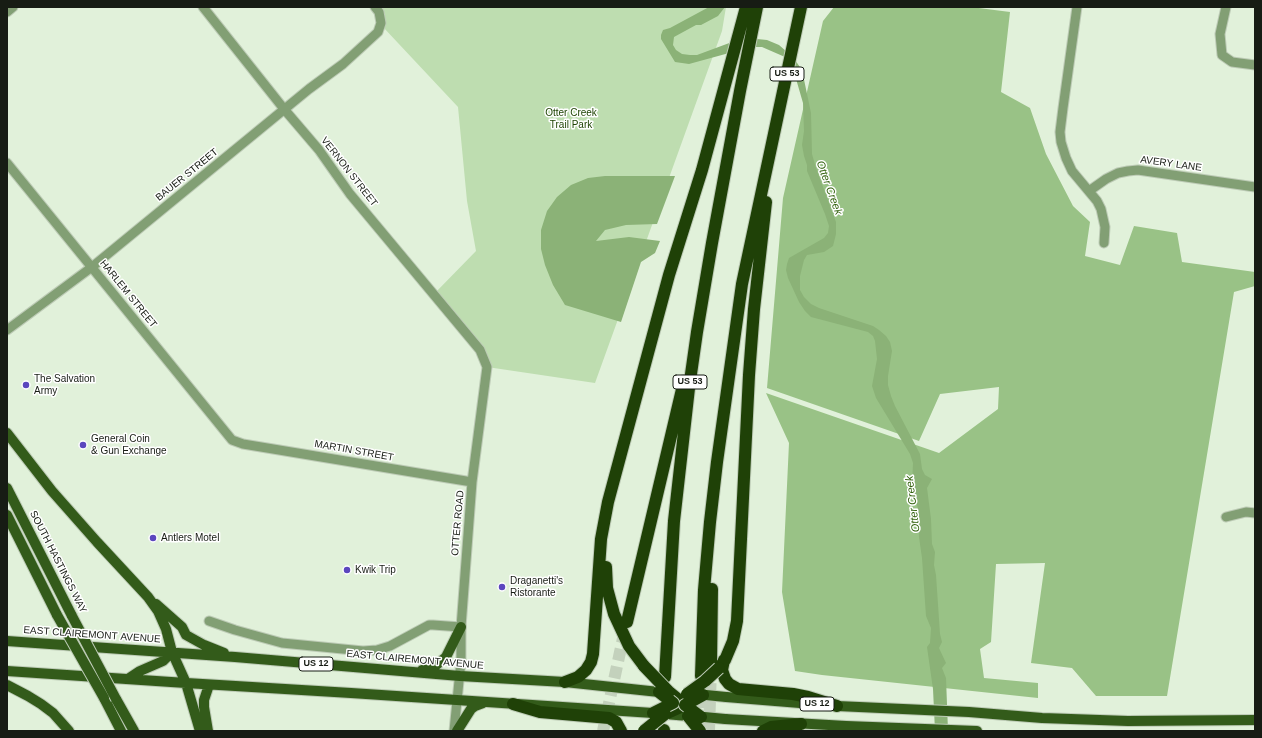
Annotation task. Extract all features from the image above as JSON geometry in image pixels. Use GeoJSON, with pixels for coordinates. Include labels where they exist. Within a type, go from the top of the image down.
{"type":"FeatureCollection","features":[{"type":"Feature","properties":{"kind":"highway"},"geometry":{"type":"LineString","coordinates":[[565,682],[578,677],[587,669],[593,654],[601,539],[608,502],[669,275],[702,170],[746,7]]}},
{"type":"Feature","properties":{"kind":"highway","name":"US 53"},"geometry":{"type":"LineString","coordinates":[[665,677],[674,521],[682,444],[697,332],[756,7]]}},
{"type":"Feature","properties":{"kind":"highway","name":"US 53"},"geometry":{"type":"LineString","coordinates":[[701,676],[705,582],[716,462],[742,284],[801,7]]}},
{"type":"Feature","properties":{"kind":"highway"},"geometry":{"type":"LineString","coordinates":[[644,731],[705,681],[718,664],[732,641],[737,621],[749,375],[760,254],[776,126]]}},
{"type":"Feature","properties":{"kind":"highway"},"geometry":{"type":"LineString","coordinates":[[627,622],[678,402],[697,332]]}},
{"type":"Feature","properties":{"kind":"highway"},"geometry":{"type":"LineString","coordinates":[[716,462],[712,557],[718,664]]}},
{"type":"Feature","properties":{"kind":"highway"},"geometry":{"type":"LineString","coordinates":[[614,479],[609,514],[606,554],[607,588],[614,614],[629,646],[644,666],[680,703],[700,731]]}},
{"type":"Feature","properties":{"kind":"highway"},"geometry":{"type":"LineString","coordinates":[[718,664],[723,666],[723,675],[729,684],[738,689],[793,694],[836,706]]}},
{"type":"Feature","properties":{"kind":"highway"},"geometry":{"type":"LineString","coordinates":[[652,713],[703,695]]}},
{"type":"Feature","properties":{"kind":"highway"},"geometry":{"type":"LineString","coordinates":[[513,704],[540,712],[609,718],[616,722],[621,731]]}},
{"type":"Feature","properties":{"kind":"highway"},"geometry":{"type":"LineString","coordinates":[[763,731],[771,727],[801,724]]}},
{"type":"Feature","properties":{"kind":"main road"},"geometry":{"type":"LineString","coordinates":[[7,432],[52,491],[148,597],[182,627],[186,635],[204,645],[235,657]]}},
{"type":"Feature","properties":{"kind":"main road","name":"SOUTH HASTINGS WAY"},"geometry":{"type":"LineString","coordinates":[[7,488],[72,616],[134,731]]}},
{"type":"Feature","properties":{"kind":"main road"},"geometry":{"type":"LineString","coordinates":[[7,516],[57,615],[121,731]]}},
{"type":"Feature","properties":{"kind":"main road"},"geometry":{"type":"LineString","coordinates":[[148,597],[158,611],[166,629],[172,652],[186,684],[200,731]]}},
{"type":"Feature","properties":{"kind":"main road"},"geometry":{"type":"LineString","coordinates":[[413,672],[434,667],[440,663],[449,652],[461,627]]}},
{"type":"Feature","properties":{"kind":"main road","name":"EAST CLAIREMONT AVENUE"},"geometry":{"type":"LineString","coordinates":[[7,642],[172,652],[460,676],[565,682],[637,690],[725,719]]}},
{"type":"Feature","properties":{"kind":"main road"},"geometry":{"type":"LineString","coordinates":[[128,679],[140,671],[163,661],[172,652]]}},
{"type":"Feature","properties":{"kind":"main road"},"geometry":{"type":"LineString","coordinates":[[7,671],[186,684],[666,714]]}},
{"type":"Feature","properties":{"kind":"main road"},"geometry":{"type":"LineString","coordinates":[[7,685],[41,704],[53,713],[69,731]]}},
{"type":"Feature","properties":{"kind":"main road"},"geometry":{"type":"LineString","coordinates":[[208,731],[204,700],[209,685]]}},
{"type":"Feature","properties":{"kind":"main road","name":"US 12"},"geometry":{"type":"LineString","coordinates":[[703,695],[836,706],[969,712],[1042,718],[1128,721],[1255,720]]}},
{"type":"Feature","properties":{"kind":"main road"},"geometry":{"type":"LineString","coordinates":[[455,731],[471,709],[487,702]]}},
{"type":"Feature","properties":{"kind":"main road","name":"US 12"},"geometry":{"type":"LineString","coordinates":[[725,719],[801,724],[973,731]]}},
{"type":"Feature","properties":{"kind":"street"},"geometry":{"type":"LineString","coordinates":[[7,12],[13,7]]}},
{"type":"Feature","properties":{"kind":"street","name":"VERNON STREET"},"geometry":{"type":"LineString","coordinates":[[202,7],[319,150],[350,194],[480,350]]}},
{"type":"Feature","properties":{"kind":"street","name":"BAUER STREET"},"geometry":{"type":"LineString","coordinates":[[7,330],[92,267],[284,109],[343,64],[378,32],[381,23],[379,12],[375,7]]}},
{"type":"Feature","properties":{"kind":"street"},"geometry":{"type":"LineString","coordinates":[[1077,7],[1062,114],[1060,132],[1061,142],[1072,171],[1097,201],[1104,217],[1104,243]]}},
{"type":"Feature","properties":{"kind":"street"},"geometry":{"type":"LineString","coordinates":[[1226,7],[1220,34],[1222,55],[1232,62],[1255,65]]}},
{"type":"Feature","properties":{"kind":"street","name":"HARLEM STREET"},"geometry":{"type":"LineString","coordinates":[[7,163],[232,440]]}},
{"type":"Feature","properties":{"kind":"street","name":"AVERY LANE"},"geometry":{"type":"LineString","coordinates":[[1089,191],[1106,179],[1128,171],[1138,170],[1255,187]]}},
{"type":"Feature","properties":{"kind":"street","name":"OTTER ROAD"},"geometry":{"type":"LineString","coordinates":[[455,731],[460,676],[461,627],[472,482],[487,367],[480,350]]}},
{"type":"Feature","properties":{"kind":"street","name":"MARTIN STREET"},"geometry":{"type":"LineString","coordinates":[[232,440],[243,444],[472,482]]}},
{"type":"Feature","properties":{"kind":"street"},"geometry":{"type":"LineString","coordinates":[[1226,517],[1246,512],[1255,513]]}},
{"type":"Feature","properties":{"kind":"street"},"geometry":{"type":"LineString","coordinates":[[209,621],[282,643],[363,651],[377,650],[390,646],[429,625],[461,627]]}},
{"type":"Feature","properties":{"kind":"green space","name":"Otter Creek Trail Park"},"geometry":{"type":"Polygon","coordinates":[[[379,7],[726,7],[722,31],[595,383],[487,367],[434,294],[476,251],[467,201],[458,107],[383,27],[379,7]]]}},
{"type":"Feature","properties":{"kind":"shaded area"},"geometry":{"type":"Polygon","coordinates":[[[709,7],[725,7],[718,16],[701,25],[696,25],[674,37],[673,45],[676,50],[682,54],[697,55],[732,42],[757,39],[767,40],[779,45],[795,60],[802,70],[811,113],[812,154],[836,222],[836,234],[833,246],[824,252],[807,255],[804,260],[800,276],[800,290],[811,304],[873,326],[886,336],[890,342],[892,351],[888,385],[891,396],[920,454],[922,469],[925,475],[932,479],[927,488],[931,519],[932,544],[935,552],[934,565],[942,642],[939,648],[946,663],[942,668],[946,678],[948,731],[935,731],[933,689],[927,647],[930,643],[931,628],[926,616],[918,509],[912,485],[913,463],[910,454],[876,398],[872,386],[877,359],[875,341],[873,336],[868,332],[811,317],[799,302],[786,270],[789,258],[824,238],[828,233],[829,226],[807,171],[802,145],[804,131],[803,103],[792,65],[785,57],[762,47],[751,47],[689,64],[675,62],[661,39],[663,30],[670,28],[709,7]]]}},
{"type":"Feature","properties":{"kind":"shaded area"},"geometry":{"type":"Polygon","coordinates":[[[834,7],[971,7],[1010,12],[1001,92],[1030,108],[1046,154],[1073,206],[1090,222],[1085,256],[1120,265],[1134,226],[1177,233],[1182,262],[1255,272],[1255,286],[1234,292],[1167,696],[1096,696],[1072,668],[1031,663],[1045,563],[996,564],[991,642],[980,649],[984,678],[1038,683],[1038,698],[795,671],[782,592],[789,443],[766,393],[939,453],[998,409],[999,387],[940,394],[919,441],[767,388],[783,198],[823,21],[834,7]]]}},
{"type":"Feature","properties":{"kind":"shaded area"},"geometry":{"type":"Polygon","coordinates":[[[605,176],[675,176],[657,224],[626,225],[605,230],[596,241],[629,237],[660,241],[655,253],[641,262],[621,322],[565,305],[553,285],[545,265],[541,249],[541,230],[547,211],[557,197],[571,185],[588,178],[605,176]]]}},
{"type":"Feature","properties":{"kind":"tunnel"},"geometry":{"type":"LineString","coordinates":[[603,731],[625,629]]}},
{"type":"Feature","properties":{"kind":"tunnel"},"geometry":{"type":"LineString","coordinates":[[709,731],[711,668]]}},
{"type":"Feature","properties":{"kind":"tunnel"},"geometry":{"type":"LineString","coordinates":[[700,726],[701,688]]}},
{"type":"Feature","properties":{"kind":"place","name":"The Salvation Army"},"geometry":{"type":"Point","coordinates":[26,385]}},
{"type":"Feature","properties":{"kind":"place","name":"General Coin & Gun Exchange"},"geometry":{"type":"Point","coordinates":[83,445]}},
{"type":"Feature","properties":{"kind":"place","name":"Antlers Motel"},"geometry":{"type":"Point","coordinates":[153,538]}},
{"type":"Feature","properties":{"kind":"place","name":"Kwik Trip"},"geometry":{"type":"Point","coordinates":[347,570]}},
{"type":"Feature","properties":{"kind":"place","name":"Draganetti's Ristorante"},"geometry":{"type":"Point","coordinates":[502,587]}},
{"type":"Feature","properties":{"kind":"water label","name":"Otter Creek"},"geometry":{"type":"Point","coordinates":[829,188]}},
{"type":"Feature","properties":{"kind":"water label","name":"Otter Creek"},"geometry":{"type":"Point","coordinates":[913,504]}}]}
